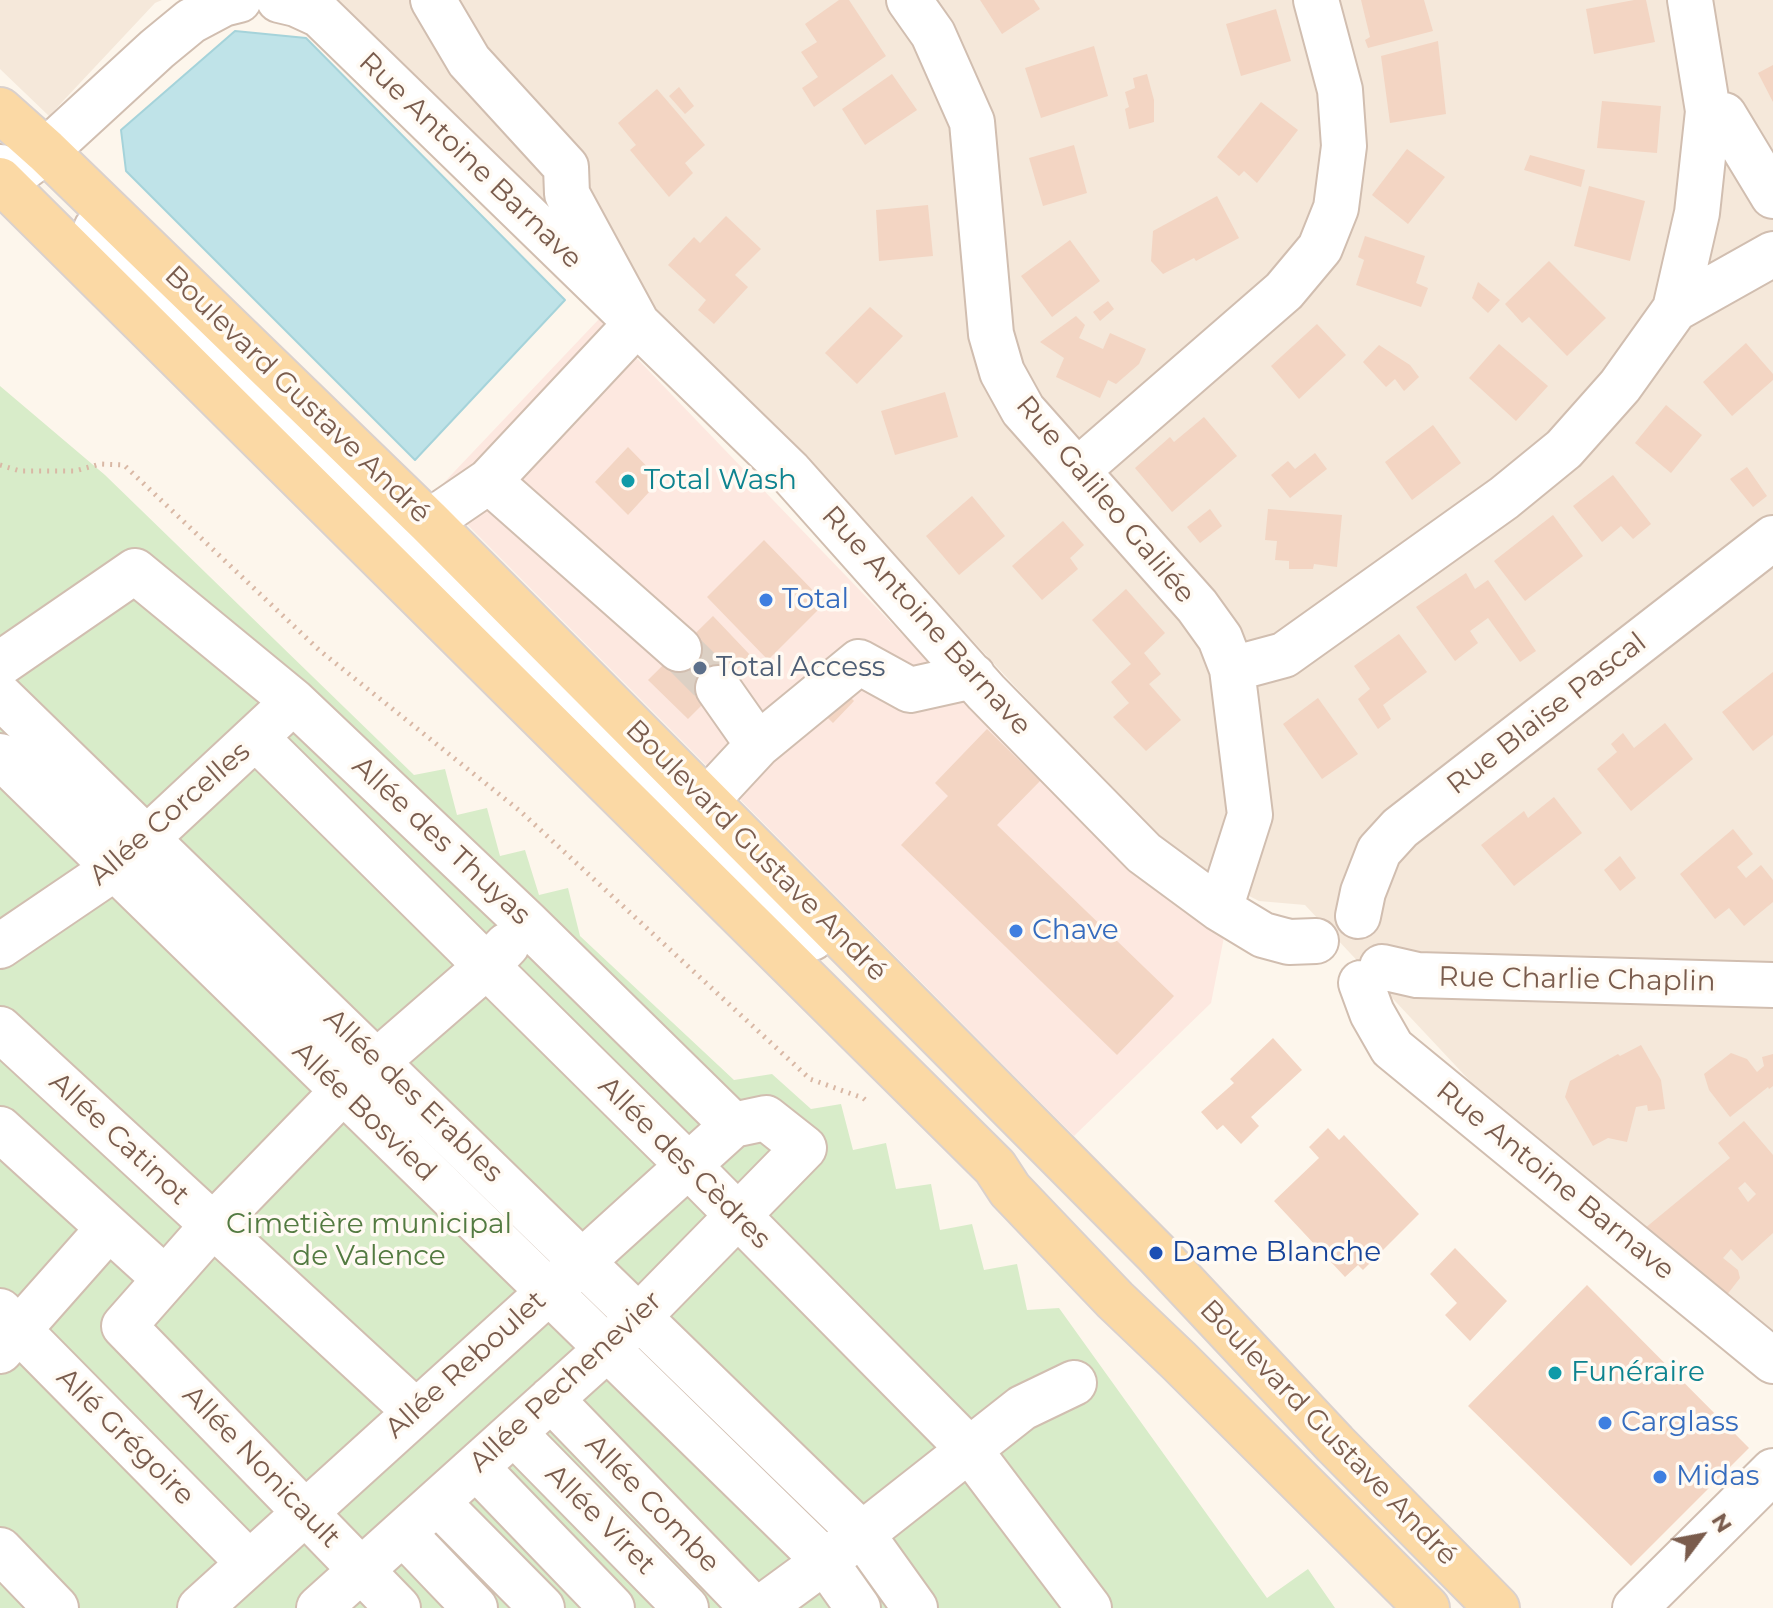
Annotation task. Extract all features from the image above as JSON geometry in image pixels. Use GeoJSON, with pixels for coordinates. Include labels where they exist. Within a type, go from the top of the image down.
{"type":"FeatureCollection","features":[{"type":"Feature","properties":{"kind":"main road","name":"Boulevard Gustave André"},"geometry":{"type":"LineString","coordinates":[[0,110],[15,160],[995,1167],[1010,1190],[1115,1300],[1427,1608]]}},
{"type":"Feature","properties":{"kind":"main road","name":"Boulevard Gustave André"},"geometry":{"type":"LineString","coordinates":[[15,160],[429,522],[1156,1253],[1335,1444],[1497,1608]]}},
{"type":"Feature","properties":{"kind":"street"},"geometry":{"type":"LineString","coordinates":[[239,0],[223,4],[191,21],[15,160],[874,999],[986,1081]]}},
{"type":"Feature","properties":{"kind":"street","name":"Rue Antoine Barnave"},"geometry":{"type":"LineString","coordinates":[[279,0],[320,15],[789,471],[973,676],[1144,853],[1220,909],[1263,935],[1289,942],[1316,941]]}},
{"type":"Feature","properties":{"kind":"street"},"geometry":{"type":"LineString","coordinates":[[429,522],[489,481],[637,323],[567,194],[566,167],[469,61],[433,0]]}},
{"type":"Feature","properties":{"kind":"street","name":"Rue Galileo Galilée"},"geometry":{"type":"LineString","coordinates":[[909,0],[933,34],[972,122],[991,334],[1002,372],[1023,410],[1197,606],[1220,638],[1232,669],[1250,815],[1220,909]]}},
{"type":"Feature","properties":{"kind":"street"},"geometry":{"type":"LineString","coordinates":[[1078,470],[1284,291],[1320,248],[1336,208],[1344,146],[1340,90],[1316,0]]}},
{"type":"Feature","properties":{"kind":"street"},"geometry":{"type":"LineString","coordinates":[[1232,669],[1284,655],[1504,498],[1564,449],[1620,386],[1675,309],[1697,213],[1708,111],[1690,0]]}},
{"type":"Feature","properties":{"kind":"street"},"geometry":{"type":"LineString","coordinates":[[1708,111],[1724,115],[1773,196]]}},
{"type":"Feature","properties":{"kind":"street"},"geometry":{"type":"LineString","coordinates":[[1675,309],[1773,254]]}},
{"type":"Feature","properties":{"kind":"street"},"geometry":{"type":"LineString","coordinates":[[489,481],[679,649]]}},
{"type":"Feature","properties":{"kind":"street","name":"Rue Blaise Pascal"},"geometry":{"type":"LineString","coordinates":[[1358,916],[1363,892],[1379,851],[1400,828],[1773,538]]}},
{"type":"Feature","properties":{"kind":"street","name":"Allée des Thuyas"},"geometry":{"type":"LineString","coordinates":[[0,664],[135,571],[293,701],[527,923],[733,1125]]}},
{"type":"Feature","properties":{"kind":"street"},"geometry":{"type":"LineString","coordinates":[[706,801],[758,745],[859,662],[910,690],[973,676]]}},
{"type":"Feature","properties":{"kind":"street"},"geometry":{"type":"LineString","coordinates":[[718,688],[758,745]]}},
{"type":"Feature","properties":{"kind":"street","name":"Allée des Erables"},"geometry":{"type":"LineString","coordinates":[[0,696],[862,1534],[915,1608]]}},
{"type":"Feature","properties":{"kind":"street","name":"Allée Corcelles"},"geometry":{"type":"LineString","coordinates":[[0,946],[115,868],[293,701]]}},
{"type":"Feature","properties":{"kind":"street","name":"Allée des Cèdres"},"geometry":{"type":"LineString","coordinates":[[256,738],[688,1165],[968,1448],[1089,1608]]}},
{"type":"Feature","properties":{"kind":"street","name":"Allée Bosvied"},"geometry":{"type":"LineString","coordinates":[[0,756],[824,1560],[858,1608]]}},
{"type":"Feature","properties":{"kind":"street"},"geometry":{"type":"LineString","coordinates":[[1349,914],[1358,916],[1367,918],[1381,931],[1386,949],[1371,975],[1351,986],[1333,982],[1319,969],[1314,951],[1318,933],[1331,919],[1349,914]]}},
{"type":"Feature","properties":{"kind":"street"},"geometry":{"type":"LineString","coordinates":[[0,1129],[164,1278],[343,1091],[487,966],[527,923]]}},
{"type":"Feature","properties":{"kind":"street","name":"Rue Antoine Barnave"},"geometry":{"type":"LineString","coordinates":[[1371,975],[1372,1013],[1392,1048],[1773,1361]]}},
{"type":"Feature","properties":{"kind":"street","name":"Rue Charlie Chaplin"},"geometry":{"type":"LineString","coordinates":[[1371,975],[1773,985]]}},
{"type":"Feature","properties":{"kind":"street","name":"Allée Catinot"},"geometry":{"type":"LineString","coordinates":[[0,1029],[415,1411]]}},
{"type":"Feature","properties":{"kind":"street","name":"Allée Pechenevier"},"geometry":{"type":"LineString","coordinates":[[324,1606],[608,1348],[804,1148],[766,1118],[733,1125]]}},
{"type":"Feature","properties":{"kind":"street","name":"Allée Reboulet"},"geometry":{"type":"LineString","coordinates":[[200,1608],[733,1125]]}},
{"type":"Feature","properties":{"kind":"street"},"geometry":{"type":"LineString","coordinates":[[6,1331],[108,1229]]}},
{"type":"Feature","properties":{"kind":"street","name":"Allée Nonicault"},"geometry":{"type":"LineString","coordinates":[[164,1278],[124,1326],[398,1608]]}},
{"type":"Feature","properties":{"kind":"street","name":"Allé Grégoire"},"geometry":{"type":"LineString","coordinates":[[6,1331],[249,1563]]}},
{"type":"Feature","properties":{"kind":"street"},"geometry":{"type":"LineString","coordinates":[[761,1608],[862,1534],[1022,1408],[1074,1383]]}},
{"type":"Feature","properties":{"kind":"street","name":"Allée Combe"},"geometry":{"type":"LineString","coordinates":[[551,1399],[753,1608]]}},
{"type":"Feature","properties":{"kind":"street","name":"Allée Viret"},"geometry":{"type":"LineString","coordinates":[[514,1433],[686,1608]]}},
{"type":"Feature","properties":{"kind":"street"},"geometry":{"type":"LineString","coordinates":[[476,1467],[612,1608]]}},
{"type":"Feature","properties":{"kind":"street"},"geometry":{"type":"LineString","coordinates":[[1635,1608],[1773,1471]]}},
{"type":"Feature","properties":{"kind":"street"},"geometry":{"type":"LineString","coordinates":[[437,1502],[542,1608]]}},
{"type":"Feature","properties":{"kind":"street"},"geometry":{"type":"LineString","coordinates":[[403,1533],[475,1608]]}},
{"type":"Feature","properties":{"kind":"street"},"geometry":{"type":"LineString","coordinates":[[0,1550],[56,1608]]}},
{"type":"Feature","properties":{"kind":"path"},"geometry":{"type":"LineString","coordinates":[[0,465],[20,471],[75,471],[100,464],[124,465],[319,650],[520,811],[810,1079],[863,1098],[875,1108]]}},
{"type":"Feature","properties":{"kind":"shaded area"},"geometry":{"type":"Polygon","coordinates":[[[0,0],[162,0],[155,3],[49,116],[0,69],[0,0]]]}},
{"type":"Feature","properties":{"kind":"shaded area"},"geometry":{"type":"Polygon","coordinates":[[[336,0],[1773,0],[1773,1330],[1470,1081],[1305,905],[1259,901],[1200,871],[1120,800],[779,431],[336,0]]]}},
{"type":"Feature","properties":{"kind":"shaded area"},"geometry":{"type":"Polygon","coordinates":[[[599,319],[1124,865],[1224,937],[1211,1003],[1074,1136],[435,492],[599,319]]]}},
{"type":"Feature","properties":{"kind":"green space","name":"Cimetière municipal de Valence"},"geometry":{"type":"Polygon","coordinates":[[[0,386],[105,475],[414,775],[445,769],[457,815],[487,808],[500,856],[525,850],[539,895],[568,888],[580,936],[734,1080],[772,1074],[811,1109],[841,1104],[853,1150],[886,1143],[896,1189],[931,1184],[940,1230],[972,1224],[984,1270],[1017,1264],[1027,1310],[1059,1308],[1267,1598],[1308,1569],[1335,1608],[0,1608],[0,386]]]}},
{"type":"Feature","properties":{"kind":"water"},"geometry":{"type":"Polygon","coordinates":[[[235,31],[306,38],[565,300],[415,460],[126,171],[121,130],[235,31]]]}},
{"type":"Feature","properties":{"kind":"building"},"geometry":{"type":"Polygon","coordinates":[[[839,0],[849,0],[886,56],[814,107],[802,88],[818,77],[801,52],[817,42],[805,24],[839,0]]]}},
{"type":"Feature","properties":{"kind":"building"},"geometry":{"type":"Polygon","coordinates":[[[980,0],[1034,0],[1040,9],[1002,34],[980,0]]]}},
{"type":"Feature","properties":{"kind":"building"},"geometry":{"type":"Polygon","coordinates":[[[1361,0],[1424,0],[1433,31],[1368,48],[1365,40],[1370,37],[1361,0]]]}},
{"type":"Feature","properties":{"kind":"building"},"geometry":{"type":"Polygon","coordinates":[[[1646,0],[1655,42],[1594,54],[1586,9],[1646,0]]]}},
{"type":"Feature","properties":{"kind":"building"},"geometry":{"type":"Polygon","coordinates":[[[1276,9],[1291,61],[1241,76],[1226,24],[1276,9]]]}},
{"type":"Feature","properties":{"kind":"building"},"geometry":{"type":"Polygon","coordinates":[[[1438,41],[1446,114],[1390,123],[1381,56],[1438,41]]]}},
{"type":"Feature","properties":{"kind":"building"},"geometry":{"type":"Polygon","coordinates":[[[1094,46],[1108,96],[1041,118],[1025,68],[1094,46]]]}},
{"type":"Feature","properties":{"kind":"building"},"geometry":{"type":"Polygon","coordinates":[[[1773,65],[1773,102],[1758,73],[1773,65]]]}},
{"type":"Feature","properties":{"kind":"building"},"geometry":{"type":"Polygon","coordinates":[[[892,74],[917,110],[865,145],[842,109],[892,74]]]}},
{"type":"Feature","properties":{"kind":"building"},"geometry":{"type":"Polygon","coordinates":[[[1147,74],[1154,100],[1154,122],[1129,129],[1125,92],[1135,88],[1133,78],[1147,74]]]}},
{"type":"Feature","properties":{"kind":"building"},"geometry":{"type":"Polygon","coordinates":[[[679,87],[694,106],[685,114],[669,96],[679,87]]]}},
{"type":"Feature","properties":{"kind":"building"},"geometry":{"type":"Polygon","coordinates":[[[657,89],[705,145],[685,163],[693,173],[669,197],[630,150],[636,145],[618,123],[657,89]]]}},
{"type":"Feature","properties":{"kind":"building"},"geometry":{"type":"Polygon","coordinates":[[[1602,101],[1661,106],[1657,153],[1597,148],[1602,101]]]}},
{"type":"Feature","properties":{"kind":"building"},"geometry":{"type":"Polygon","coordinates":[[[1261,102],[1298,130],[1257,183],[1244,171],[1239,176],[1217,157],[1261,102]]]}},
{"type":"Feature","properties":{"kind":"building"},"geometry":{"type":"Polygon","coordinates":[[[1074,145],[1087,193],[1043,206],[1029,158],[1074,145]]]}},
{"type":"Feature","properties":{"kind":"building"},"geometry":{"type":"Polygon","coordinates":[[[1407,149],[1445,177],[1408,224],[1372,195],[1407,149]]]}},
{"type":"Feature","properties":{"kind":"building"},"geometry":{"type":"Polygon","coordinates":[[[1530,155],[1585,170],[1581,187],[1524,170],[1530,155]]]}},
{"type":"Feature","properties":{"kind":"building"},"geometry":{"type":"Polygon","coordinates":[[[1589,186],[1645,201],[1630,261],[1574,246],[1589,186]]]}},
{"type":"Feature","properties":{"kind":"building"},"geometry":{"type":"Polygon","coordinates":[[[1217,196],[1239,238],[1163,274],[1151,261],[1153,231],[1217,196]]]}},
{"type":"Feature","properties":{"kind":"building"},"geometry":{"type":"Polygon","coordinates":[[[928,205],[933,256],[879,261],[876,210],[928,205]]]}},
{"type":"Feature","properties":{"kind":"building"},"geometry":{"type":"Polygon","coordinates":[[[726,216],[761,249],[735,275],[748,287],[714,324],[698,310],[706,300],[668,265],[694,237],[700,243],[726,216]]]}},
{"type":"Feature","properties":{"kind":"building"},"geometry":{"type":"Polygon","coordinates":[[[1365,236],[1425,256],[1416,283],[1428,288],[1421,307],[1356,285],[1364,260],[1358,257],[1365,236]]]}},
{"type":"Feature","properties":{"kind":"building"},"geometry":{"type":"Polygon","coordinates":[[[1070,240],[1100,281],[1052,317],[1021,276],[1070,240]]]}},
{"type":"Feature","properties":{"kind":"building"},"geometry":{"type":"Polygon","coordinates":[[[1549,261],[1606,318],[1567,356],[1529,317],[1522,323],[1505,304],[1549,261]]]}},
{"type":"Feature","properties":{"kind":"building"},"geometry":{"type":"Polygon","coordinates":[[[1478,282],[1500,300],[1488,313],[1472,298],[1478,282]]]}},
{"type":"Feature","properties":{"kind":"building"},"geometry":{"type":"Polygon","coordinates":[[[1108,301],[1114,309],[1100,321],[1093,312],[1108,301]]]}},
{"type":"Feature","properties":{"kind":"building"},"geometry":{"type":"Polygon","coordinates":[[[870,307],[903,336],[857,384],[825,353],[870,307]]]}},
{"type":"Feature","properties":{"kind":"building"},"geometry":{"type":"Polygon","coordinates":[[[1076,316],[1085,325],[1079,338],[1103,349],[1110,333],[1146,349],[1139,364],[1116,384],[1108,380],[1100,398],[1056,377],[1064,358],[1040,342],[1076,316]]]}},
{"type":"Feature","properties":{"kind":"building"},"geometry":{"type":"Polygon","coordinates":[[[1317,324],[1346,355],[1299,399],[1271,366],[1317,324]]]}},
{"type":"Feature","properties":{"kind":"building"},"geometry":{"type":"Polygon","coordinates":[[[1746,343],[1773,374],[1773,380],[1732,416],[1703,382],[1746,343]]]}},
{"type":"Feature","properties":{"kind":"building"},"geometry":{"type":"Polygon","coordinates":[[[1499,344],[1548,386],[1516,421],[1469,378],[1499,344]]]}},
{"type":"Feature","properties":{"kind":"building"},"geometry":{"type":"Polygon","coordinates":[[[1379,345],[1410,365],[1419,377],[1404,391],[1395,379],[1386,387],[1363,362],[1379,345]]]}},
{"type":"Feature","properties":{"kind":"building"},"geometry":{"type":"Polygon","coordinates":[[[945,392],[958,437],[895,455],[881,411],[945,392]]]}},
{"type":"Feature","properties":{"kind":"building"},"geometry":{"type":"Polygon","coordinates":[[[1666,405],[1702,435],[1671,473],[1635,443],[1666,405]]]}},
{"type":"Feature","properties":{"kind":"building"},"geometry":{"type":"Polygon","coordinates":[[[1204,417],[1237,456],[1172,512],[1135,468],[1170,437],[1174,442],[1204,417]]]}},
{"type":"Feature","properties":{"kind":"building"},"geometry":{"type":"Polygon","coordinates":[[[1433,425],[1461,463],[1412,500],[1385,462],[1433,425]]]}},
{"type":"Feature","properties":{"kind":"building","name":"Total Wash"},"geometry":{"type":"Polygon","coordinates":[[[628,447],[660,480],[628,515],[595,482],[628,447]]]}},
{"type":"Feature","properties":{"kind":"building"},"geometry":{"type":"Polygon","coordinates":[[[1315,453],[1327,469],[1290,498],[1271,475],[1288,461],[1295,469],[1315,453]]]}},
{"type":"Feature","properties":{"kind":"building"},"geometry":{"type":"Polygon","coordinates":[[[1747,467],[1767,496],[1753,507],[1730,479],[1747,467]]]}},
{"type":"Feature","properties":{"kind":"building"},"geometry":{"type":"Polygon","coordinates":[[[1613,475],[1651,524],[1633,539],[1621,526],[1602,542],[1573,506],[1613,475]]]}},
{"type":"Feature","properties":{"kind":"building"},"geometry":{"type":"Polygon","coordinates":[[[972,496],[1005,536],[959,575],[926,536],[972,496]]]}},
{"type":"Feature","properties":{"kind":"building"},"geometry":{"type":"Polygon","coordinates":[[[1210,509],[1222,526],[1200,543],[1187,527],[1210,509]]]}},
{"type":"Feature","properties":{"kind":"building"},"geometry":{"type":"Polygon","coordinates":[[[1268,509],[1342,515],[1337,567],[1314,564],[1313,569],[1289,569],[1289,561],[1275,560],[1277,541],[1265,540],[1268,509]]]}},
{"type":"Feature","properties":{"kind":"building"},"geometry":{"type":"Polygon","coordinates":[[[1553,515],[1583,556],[1525,601],[1494,561],[1553,515]]]}},
{"type":"Feature","properties":{"kind":"building"},"geometry":{"type":"Polygon","coordinates":[[[1063,521],[1084,545],[1070,558],[1078,569],[1042,600],[1012,566],[1063,521]]]}},
{"type":"Feature","properties":{"kind":"building","name":"Total"},"geometry":{"type":"Polygon","coordinates":[[[764,540],[825,603],[768,660],[707,597],[764,540]]]}},
{"type":"Feature","properties":{"kind":"building"},"geometry":{"type":"Polygon","coordinates":[[[1466,573],[1475,589],[1488,580],[1536,651],[1520,662],[1488,618],[1470,631],[1478,643],[1455,661],[1416,607],[1466,573]]]}},
{"type":"Feature","properties":{"kind":"building"},"geometry":{"type":"Polygon","coordinates":[[[1126,589],[1165,633],[1144,653],[1161,674],[1149,684],[1181,720],[1146,751],[1113,717],[1129,703],[1111,682],[1131,664],[1092,620],[1126,589]]]}},
{"type":"Feature","properties":{"kind":"building","name":"Total Access"},"geometry":{"type":"Polygon","coordinates":[[[713,616],[751,656],[688,719],[648,680],[713,616]]]}},
{"type":"Feature","properties":{"kind":"building"},"geometry":{"type":"Polygon","coordinates":[[[1399,634],[1427,672],[1383,705],[1391,719],[1378,729],[1358,699],[1370,689],[1354,666],[1399,634]]]}},
{"type":"Feature","properties":{"kind":"building"},"geometry":{"type":"Polygon","coordinates":[[[818,664],[854,701],[833,723],[794,685],[818,664]]]}},
{"type":"Feature","properties":{"kind":"building"},"geometry":{"type":"Polygon","coordinates":[[[1773,672],[1773,735],[1753,751],[1722,712],[1773,672]]]}},
{"type":"Feature","properties":{"kind":"building"},"geometry":{"type":"Polygon","coordinates":[[[1318,698],[1358,754],[1322,779],[1283,724],[1318,698]]]}},
{"type":"Feature","properties":{"kind":"building"},"geometry":{"type":"Polygon","coordinates":[[[1665,723],[1693,759],[1631,811],[1597,769],[1617,752],[1611,744],[1623,733],[1634,748],[1665,723]]]}},
{"type":"Feature","properties":{"kind":"building"},"geometry":{"type":"Polygon","coordinates":[[[987,729],[1040,781],[997,825],[1174,996],[1117,1055],[901,845],[948,796],[935,783],[987,729]]]}},
{"type":"Feature","properties":{"kind":"building"},"geometry":{"type":"Polygon","coordinates":[[[1554,797],[1582,833],[1514,886],[1481,845],[1524,811],[1528,818],[1554,797]]]}},
{"type":"Feature","properties":{"kind":"building"},"geometry":{"type":"Polygon","coordinates":[[[1733,829],[1753,854],[1737,867],[1746,878],[1761,865],[1773,880],[1773,902],[1744,926],[1729,908],[1715,919],[1680,874],[1733,829]]]}},
{"type":"Feature","properties":{"kind":"building"},"geometry":{"type":"Polygon","coordinates":[[[1620,856],[1636,878],[1620,891],[1604,870],[1620,856]]]}},
{"type":"Feature","properties":{"kind":"building"},"geometry":{"type":"Polygon","coordinates":[[[1273,1038],[1302,1070],[1251,1117],[1259,1126],[1241,1144],[1223,1125],[1217,1130],[1201,1112],[1234,1083],[1230,1079],[1273,1038]]]}},
{"type":"Feature","properties":{"kind":"building"},"geometry":{"type":"Polygon","coordinates":[[[1641,1045],[1661,1080],[1665,1109],[1648,1111],[1647,1105],[1636,1107],[1627,1142],[1608,1138],[1593,1146],[1565,1097],[1570,1081],[1641,1045]]]}},
{"type":"Feature","properties":{"kind":"building"},"geometry":{"type":"Polygon","coordinates":[[[1731,1053],[1747,1059],[1757,1072],[1764,1066],[1762,1057],[1773,1054],[1773,1086],[1730,1117],[1709,1090],[1704,1074],[1731,1053]]]}},
{"type":"Feature","properties":{"kind":"building"},"geometry":{"type":"Polygon","coordinates":[[[1744,1121],[1773,1155],[1773,1233],[1742,1261],[1731,1249],[1723,1258],[1738,1270],[1740,1278],[1726,1296],[1644,1229],[1730,1158],[1718,1143],[1744,1121]],[[1745,1182],[1738,1188],[1748,1202],[1756,1194],[1745,1182]]]}},
{"type":"Feature","properties":{"kind":"building"},"geometry":{"type":"Polygon","coordinates":[[[1328,1128],[1339,1140],[1344,1135],[1419,1214],[1363,1270],[1358,1265],[1345,1277],[1274,1201],[1319,1158],[1309,1147],[1328,1128]]]}},
{"type":"Feature","properties":{"kind":"building"},"geometry":{"type":"Polygon","coordinates":[[[1455,1248],[1507,1301],[1470,1341],[1445,1315],[1457,1303],[1430,1274],[1455,1248]]]}},
{"type":"Feature","properties":{"kind":"building"},"geometry":{"type":"Polygon","coordinates":[[[1587,1285],[1749,1448],[1631,1566],[1468,1406],[1587,1285]]]}},
{"type":"Feature","properties":{"kind":"tunnel"},"geometry":{"type":"LineString","coordinates":[[679,649],[718,688]]}},
{"type":"Feature","properties":{"kind":"place","name":"Total Wash"},"geometry":{"type":"Point","coordinates":[628,481]}},
{"type":"Feature","properties":{"kind":"place","name":"Total"},"geometry":{"type":"Point","coordinates":[766,600]}},
{"type":"Feature","properties":{"kind":"place","name":"Total Access"},"geometry":{"type":"Point","coordinates":[700,668]}},
{"type":"Feature","properties":{"kind":"place","name":"Chave"},"geometry":{"type":"Point","coordinates":[1016,931]}},
{"type":"Feature","properties":{"kind":"place","name":"Dame Blanche"},"geometry":{"type":"Point","coordinates":[1156,1253]}},
{"type":"Feature","properties":{"kind":"place","name":"Funéraire"},"geometry":{"type":"Point","coordinates":[1555,1373]}},
{"type":"Feature","properties":{"kind":"place","name":"Carglass"},"geometry":{"type":"Point","coordinates":[1605,1423]}},
{"type":"Feature","properties":{"kind":"place","name":"Midas"},"geometry":{"type":"Point","coordinates":[1660,1477]}}]}
